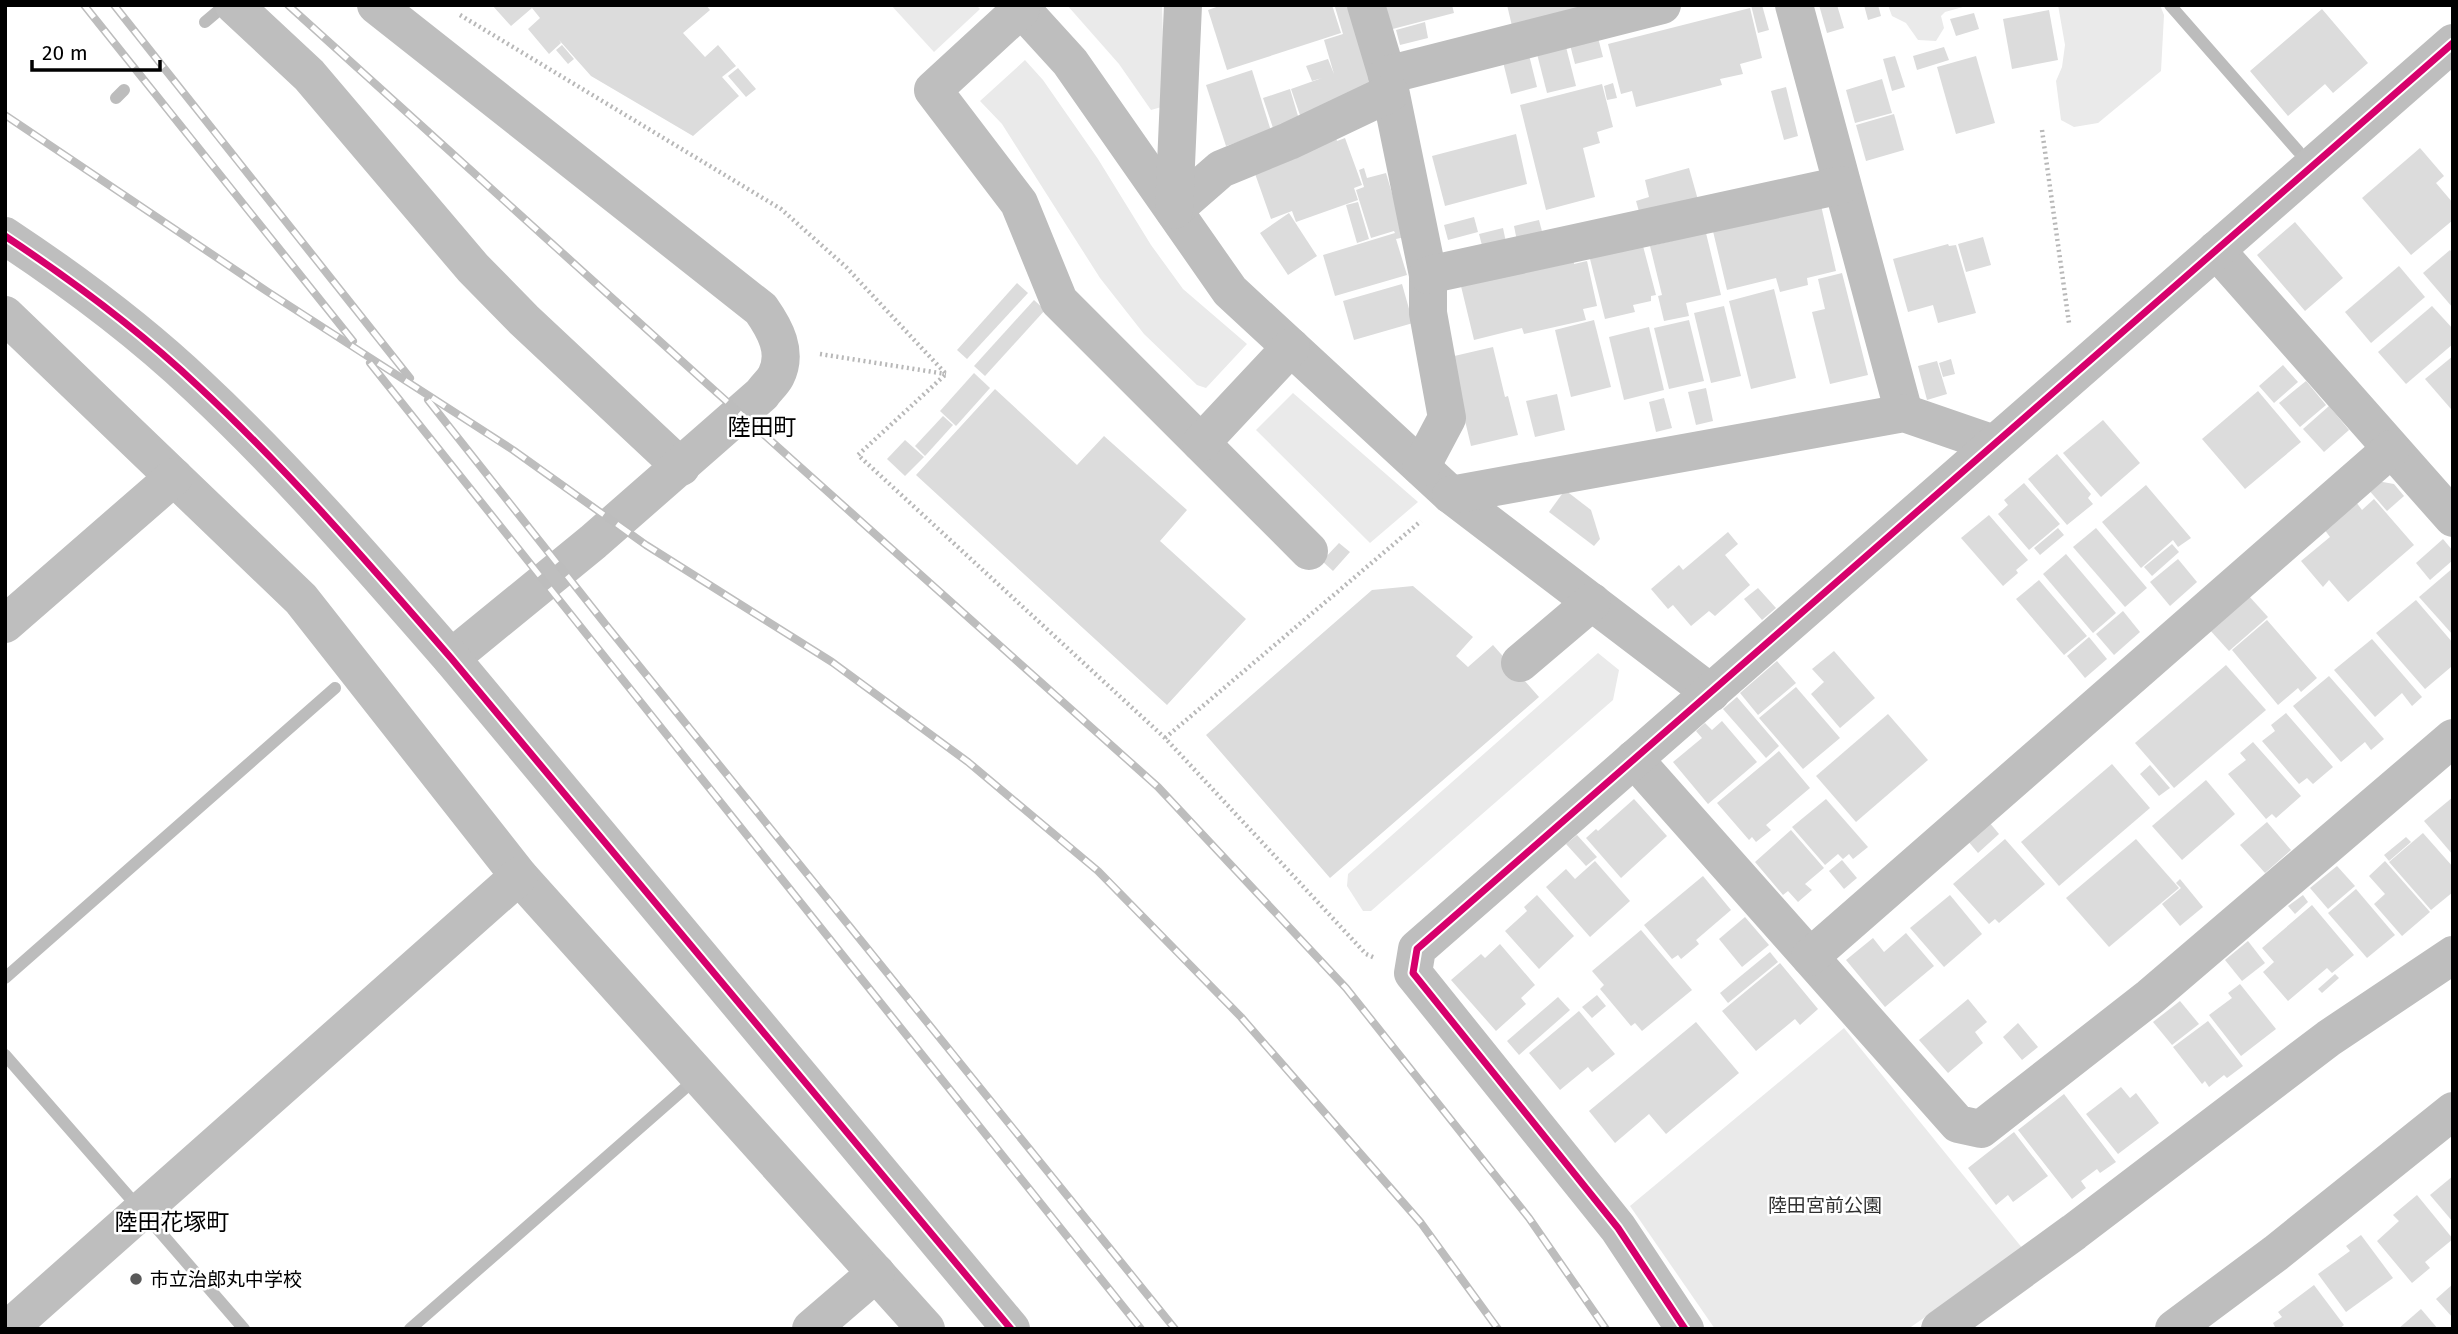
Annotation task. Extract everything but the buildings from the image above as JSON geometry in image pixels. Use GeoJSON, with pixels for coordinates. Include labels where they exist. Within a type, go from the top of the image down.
{"type":"FeatureCollection","features":[{"type":"Feature","properties":{"kind":"street"},"geometry":{"type":"LineString","coordinates":[[234,5],[309,75],[490,285],[524,320],[694,455]]}},
{"type":"Feature","properties":{"kind":"street"},"geometry":{"type":"LineString","coordinates":[[376,5],[761,309],[776,331],[780,354],[776,376],[762,394],[593,542],[451,658]]}},
{"type":"Feature","properties":{"kind":"street"},"geometry":{"type":"LineString","coordinates":[[1174,210],[1183,5]]}},
{"type":"Feature","properties":{"kind":"street"},"geometry":{"type":"LineString","coordinates":[[1366,5],[1389,84],[1429,275],[1428,313],[1447,418],[1421,467]]}},
{"type":"Feature","properties":{"kind":"street"},"geometry":{"type":"LineString","coordinates":[[1174,210],[1221,169],[1289,141],[1389,84],[1662,5]]}},
{"type":"Feature","properties":{"kind":"street"},"geometry":{"type":"LineString","coordinates":[[1794,5],[1904,413]]}},
{"type":"Feature","properties":{"kind":"street"},"geometry":{"type":"LineString","coordinates":[[1308,551],[1059,301],[1018,202],[933,90],[1019,7],[1070,62],[1230,291],[1451,495],[1711,693]]}},
{"type":"Feature","properties":{"kind":"street"},"geometry":{"type":"LineString","coordinates":[[1685,1329],[1618,1227],[1413,973],[1417,949],[2453,43]]}},
{"type":"Feature","properties":{"kind":"street"},"geometry":{"type":"LineString","coordinates":[[1429,275],[1842,185]]}},
{"type":"Feature","properties":{"kind":"street"},"geometry":{"type":"LineString","coordinates":[[5,236],[51,266],[115,315],[197,385],[362,557],[451,658],[1011,1329]]}},
{"type":"Feature","properties":{"kind":"street"},"geometry":{"type":"LineString","coordinates":[[2216,250],[2453,518]]}},
{"type":"Feature","properties":{"kind":"street"},"geometry":{"type":"LineString","coordinates":[[5,315],[301,599],[519,876],[926,1329]]}},
{"type":"Feature","properties":{"kind":"street"},"geometry":{"type":"LineString","coordinates":[[1201,443],[1291,347]]}},
{"type":"Feature","properties":{"kind":"street"},"geometry":{"type":"LineString","coordinates":[[1451,495],[1904,413],[1994,444]]}},
{"type":"Feature","properties":{"kind":"street"},"geometry":{"type":"LineString","coordinates":[[1810,957],[2391,449]]}},
{"type":"Feature","properties":{"kind":"street"},"geometry":{"type":"LineString","coordinates":[[5,624],[174,477]]}},
{"type":"Feature","properties":{"kind":"street"},"geometry":{"type":"LineString","coordinates":[[1521,663],[1592,602]]}},
{"type":"Feature","properties":{"kind":"street"},"geometry":{"type":"LineString","coordinates":[[1634,759],[1958,1124],[1981,1129],[2150,997],[2453,738]]}},
{"type":"Feature","properties":{"kind":"street"},"geometry":{"type":"LineString","coordinates":[[8,1329],[519,876]]}},
{"type":"Feature","properties":{"kind":"street"},"geometry":{"type":"LineString","coordinates":[[1940,1329],[2074,1232],[2329,1038],[2453,955]]}},
{"type":"Feature","properties":{"kind":"street"},"geometry":{"type":"LineString","coordinates":[[2174,1329],[2276,1253],[2453,1111]]}},
{"type":"Feature","properties":{"kind":"street"},"geometry":{"type":"LineString","coordinates":[[811,1329],[876,1273]]}},
{"type":"Feature","properties":{"kind":"path"},"geometry":{"type":"LineString","coordinates":[[456,12],[782,209],[846,267],[946,374]]}},
{"type":"Feature","properties":{"kind":"path"},"geometry":{"type":"LineString","coordinates":[[2042,130],[2076,373]]}},
{"type":"Feature","properties":{"kind":"path"},"geometry":{"type":"LineString","coordinates":[[825,354],[946,374]]}},
{"type":"Feature","properties":{"kind":"path"},"geometry":{"type":"LineString","coordinates":[[946,374],[858,455],[1165,738],[1366,954],[1413,973]]}},
{"type":"Feature","properties":{"kind":"path"},"geometry":{"type":"LineString","coordinates":[[1165,738],[1451,495]]}},
{"type":"Feature","properties":{"kind":"green space"},"geometry":{"type":"Polygon","coordinates":[[[891,5],[976,5],[980,9],[934,52],[891,5]]]}},
{"type":"Feature","properties":{"kind":"green space"},"geometry":{"type":"Polygon","coordinates":[[[1067,5],[1162,5],[1165,106],[1151,110],[1119,64],[1067,5]]]}},
{"type":"Feature","properties":{"kind":"green space"},"geometry":{"type":"Polygon","coordinates":[[[1888,5],[1970,5],[1945,12],[1941,16],[1944,28],[1936,41],[1918,40],[1906,23],[1892,16],[1888,5]]]}},
{"type":"Feature","properties":{"kind":"green space"},"geometry":{"type":"Polygon","coordinates":[[[2058,5],[2160,5],[2164,15],[2161,71],[2098,123],[2074,127],[2061,120],[2056,81],[2062,67],[2065,45],[2058,5]]]}},
{"type":"Feature","properties":{"kind":"green space"},"geometry":{"type":"Polygon","coordinates":[[[1025,60],[1043,80],[1098,159],[1151,245],[1183,289],[1247,344],[1206,388],[1197,385],[1144,334],[1100,278],[1002,124],[980,101],[1025,60]]]}},
{"type":"Feature","properties":{"kind":"green space"},"geometry":{"type":"Polygon","coordinates":[[[1293,393],[1418,502],[1370,543],[1256,430],[1293,393]]]}},
{"type":"Feature","properties":{"kind":"green space"},"geometry":{"type":"Polygon","coordinates":[[[1598,653],[1619,670],[1613,700],[1371,911],[1363,911],[1347,886],[1348,874],[1598,653]]]}},
{"type":"Feature","properties":{"kind":"green space","name":"陸田宮前公園"},"geometry":{"type":"Polygon","coordinates":[[[1844,1028],[2023,1249],[1908,1329],[1715,1329],[1630,1206],[1844,1028]]]}},
{"type":"Feature","properties":{"kind":"waterway"},"geometry":{"type":"LineString","coordinates":[[2170,5],[2298,151]]}},
{"type":"Feature","properties":{"kind":"waterway"},"geometry":{"type":"LineString","coordinates":[[205,22],[218,11]]}},
{"type":"Feature","properties":{"kind":"waterway"},"geometry":{"type":"LineString","coordinates":[[116,98],[124,90]]}},
{"type":"Feature","properties":{"kind":"waterway"},"geometry":{"type":"LineString","coordinates":[[5,978],[335,688]]}},
{"type":"Feature","properties":{"kind":"waterway"},"geometry":{"type":"LineString","coordinates":[[5,1055],[130,1198]]}},
{"type":"Feature","properties":{"kind":"waterway"},"geometry":{"type":"LineString","coordinates":[[410,1329],[684,1089]]}},
{"type":"Feature","properties":{"kind":"waterway"},"geometry":{"type":"LineString","coordinates":[[155,1226],[244,1329]]}},
{"type":"Feature","properties":{"kind":"railway"},"geometry":{"type":"LineString","coordinates":[[84,5],[353,341]]}},
{"type":"Feature","properties":{"kind":"railway"},"geometry":{"type":"LineString","coordinates":[[114,5],[410,378]]}},
{"type":"Feature","properties":{"kind":"railway"},"geometry":{"type":"LineString","coordinates":[[288,5],[1158,787],[1346,988],[1529,1218],[1606,1329]]}},
{"type":"Feature","properties":{"kind":"railway"},"geometry":{"type":"LineString","coordinates":[[5,115],[268,292],[513,450],[646,545],[832,662],[968,762],[1098,871],[1241,1017],[1421,1223],[1498,1329]]}},
{"type":"Feature","properties":{"kind":"railway"},"geometry":{"type":"LineString","coordinates":[[370,363],[1141,1329]]}},
{"type":"Feature","properties":{"kind":"railway"},"geometry":{"type":"LineString","coordinates":[[428,400],[606,625],[1175,1329]]}},
{"type":"Feature","properties":{"kind":"cycle path"},"geometry":{"type":"LineString","coordinates":[[1685,1329],[1618,1228],[1413,973],[1417,949],[2453,43]]}},
{"type":"Feature","properties":{"kind":"cycle path"},"geometry":{"type":"LineString","coordinates":[[5,236],[105,307],[176,365],[264,451],[328,519],[451,658],[1011,1329]]}},
{"type":"Feature","properties":{"kind":"place","name":"市立治郎丸中学校"},"geometry":{"type":"Point","coordinates":[136,1279]}},
{"type":"Feature","properties":{"kind":"district","name":"陸田町"},"geometry":{"type":"Point","coordinates":[762,427]}},
{"type":"Feature","properties":{"kind":"district","name":"陸田花塚町"},"geometry":{"type":"Point","coordinates":[172,1222]}}]}
